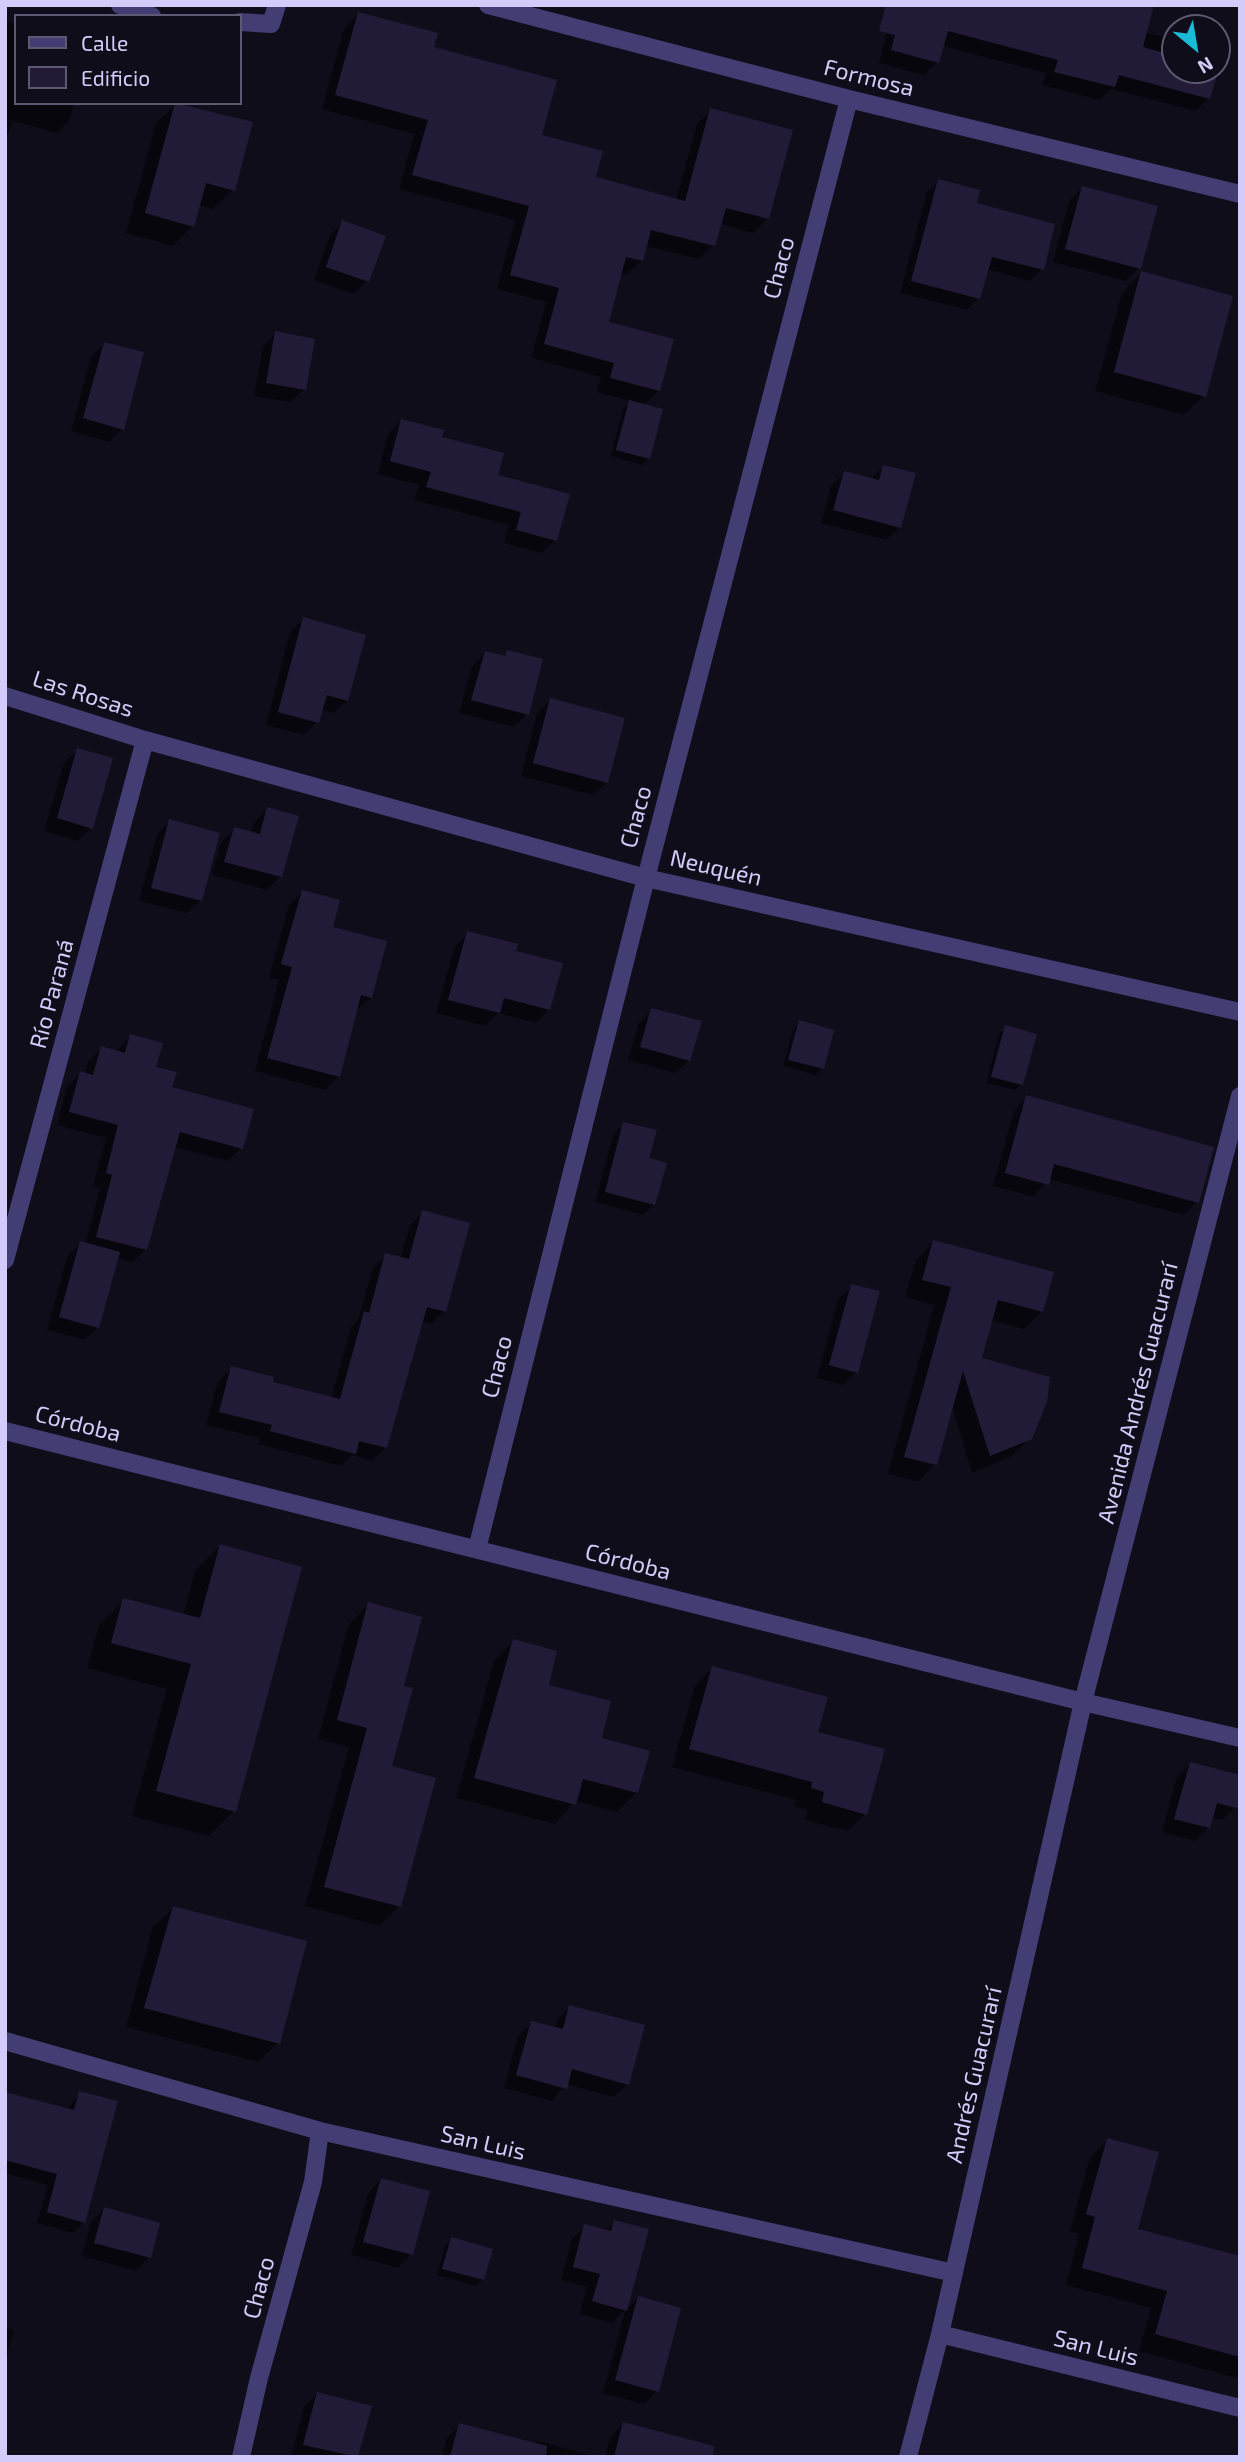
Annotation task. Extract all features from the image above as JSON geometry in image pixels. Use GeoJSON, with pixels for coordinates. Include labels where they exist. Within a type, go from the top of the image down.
{"type":"FeatureCollection","features":[{"type":"Feature","properties":{"kind":"street"},"geometry":{"type":"LineString","coordinates":[[120,5],[146,14]]}},
{"type":"Feature","properties":{"kind":"street"},"geometry":{"type":"LineString","coordinates":[[242,22],[271,24],[277,5]]}},
{"type":"Feature","properties":{"kind":"street","name":"Formosa"},"geometry":{"type":"LineString","coordinates":[[488,5],[849,99],[1240,194]]}},
{"type":"Feature","properties":{"kind":"street","name":"Chaco"},"geometry":{"type":"LineString","coordinates":[[477,1549],[646,878],[849,99]]}},
{"type":"Feature","properties":{"kind":"street","name":"Las Rosas"},"geometry":{"type":"LineString","coordinates":[[5,696],[145,740]]}},
{"type":"Feature","properties":{"kind":"street","name":"Neuquén"},"geometry":{"type":"LineString","coordinates":[[145,740],[646,878],[1240,1012]]}},
{"type":"Feature","properties":{"kind":"street","name":"Río Paraná"},"geometry":{"type":"LineString","coordinates":[[5,1260],[145,740]]}},
{"type":"Feature","properties":{"kind":"street","name":"Avenida Andrés Guacurarí"},"geometry":{"type":"LineString","coordinates":[[1083,1702],[1240,1096]]}},
{"type":"Feature","properties":{"kind":"street","name":"Córdoba"},"geometry":{"type":"LineString","coordinates":[[5,1431],[1083,1702],[1240,1738]]}},
{"type":"Feature","properties":{"kind":"street","name":"Andrés Guacurarí"},"geometry":{"type":"LineString","coordinates":[[908,2457],[940,2334],[1083,1702]]}},
{"type":"Feature","properties":{"kind":"street","name":"San Luis"},"geometry":{"type":"LineString","coordinates":[[5,2041],[320,2131],[954,2273]]}},
{"type":"Feature","properties":{"kind":"street","name":"Chaco"},"geometry":{"type":"LineString","coordinates":[[241,2457],[259,2378],[313,2182],[320,2131]]}},
{"type":"Feature","properties":{"kind":"street","name":"San Luis"},"geometry":{"type":"LineString","coordinates":[[940,2334],[1240,2408]]}},
{"type":"Feature","properties":{"kind":"building"},"geometry":{"type":"Polygon","coordinates":[[[886,5],[1154,5],[1143,47],[1161,52],[1161,84],[1214,84],[1210,99],[1119,75],[1115,87],[1054,72],[1058,60],[948,31],[939,63],[891,50],[895,35],[879,31],[886,5]]]}},
{"type":"Feature","properties":{"kind":"building"},"geometry":{"type":"Polygon","coordinates":[[[358,12],[438,33],[434,47],[557,80],[542,135],[603,151],[596,177],[685,201],[710,108],[793,130],[769,219],[726,208],[715,246],[651,230],[643,261],[626,257],[609,322],[674,339],[660,391],[610,378],[614,363],[544,344],[559,288],[510,275],[529,206],[412,175],[428,120],[335,95],[358,12]]]}},
{"type":"Feature","properties":{"kind":"building"},"geometry":{"type":"Polygon","coordinates":[[[174,105],[253,122],[235,191],[206,183],[194,227],[145,213],[174,105]]]}},
{"type":"Feature","properties":{"kind":"building"},"geometry":{"type":"Polygon","coordinates":[[[938,179],[980,190],[977,203],[1055,224],[1044,270],[992,257],[980,299],[911,281],[938,179]]]}},
{"type":"Feature","properties":{"kind":"building"},"geometry":{"type":"Polygon","coordinates":[[[1082,186],[1158,206],[1141,269],[1065,249],[1082,186]]]}},
{"type":"Feature","properties":{"kind":"building"},"geometry":{"type":"Polygon","coordinates":[[[342,220],[386,236],[369,282],[326,267],[342,220]]]}},
{"type":"Feature","properties":{"kind":"building"},"geometry":{"type":"Polygon","coordinates":[[[1141,271],[1233,296],[1206,397],[1114,372],[1141,271]]]}},
{"type":"Feature","properties":{"kind":"building"},"geometry":{"type":"Polygon","coordinates":[[[275,331],[315,339],[306,390],[266,383],[275,331]]]}},
{"type":"Feature","properties":{"kind":"building"},"geometry":{"type":"Polygon","coordinates":[[[104,342],[144,352],[124,430],[83,418],[104,342]]]}},
{"type":"Feature","properties":{"kind":"building"},"geometry":{"type":"Polygon","coordinates":[[[629,400],[663,409],[650,459],[616,450],[629,400]]]}},
{"type":"Feature","properties":{"kind":"building"},"geometry":{"type":"Polygon","coordinates":[[[401,419],[444,430],[442,437],[504,453],[498,475],[570,494],[557,541],[516,530],[521,512],[426,487],[431,472],[390,461],[401,419]]]}},
{"type":"Feature","properties":{"kind":"building"},"geometry":{"type":"Polygon","coordinates":[[[883,465],[916,473],[901,528],[833,510],[844,471],[879,480],[883,465]]]}},
{"type":"Feature","properties":{"kind":"building"},"geometry":{"type":"Polygon","coordinates":[[[303,617],[366,635],[348,701],[327,695],[319,723],[278,712],[303,617]]]}},
{"type":"Feature","properties":{"kind":"building"},"geometry":{"type":"Polygon","coordinates":[[[507,650],[543,659],[529,715],[471,700],[485,651],[505,656],[507,650]]]}},
{"type":"Feature","properties":{"kind":"building"},"geometry":{"type":"Polygon","coordinates":[[[550,698],[625,718],[608,783],[533,763],[550,698]]]}},
{"type":"Feature","properties":{"kind":"building"},"geometry":{"type":"Polygon","coordinates":[[[77,748],[113,758],[93,829],[57,818],[77,748]]]}},
{"type":"Feature","properties":{"kind":"building"},"geometry":{"type":"Polygon","coordinates":[[[267,807],[299,816],[282,877],[224,862],[234,827],[260,834],[267,807]]]}},
{"type":"Feature","properties":{"kind":"building"},"geometry":{"type":"Polygon","coordinates":[[[169,819],[220,833],[202,901],[151,888],[169,819]]]}},
{"type":"Feature","properties":{"kind":"building"},"geometry":{"type":"Polygon","coordinates":[[[302,890],[340,900],[333,927],[387,941],[372,998],[361,995],[340,1077],[267,1058],[292,967],[281,964],[302,890]]]}},
{"type":"Feature","properties":{"kind":"building"},"geometry":{"type":"Polygon","coordinates":[[[467,931],[518,944],[516,951],[563,963],[550,1010],[504,998],[500,1013],[448,1000],[467,931]]]}},
{"type":"Feature","properties":{"kind":"building"},"geometry":{"type":"Polygon","coordinates":[[[651,1008],[702,1021],[690,1061],[640,1047],[651,1008]]]}},
{"type":"Feature","properties":{"kind":"building"},"geometry":{"type":"Polygon","coordinates":[[[799,1020],[834,1030],[824,1069],[788,1060],[799,1020]]]}},
{"type":"Feature","properties":{"kind":"building"},"geometry":{"type":"Polygon","coordinates":[[[1005,1025],[1037,1034],[1023,1085],[991,1077],[1005,1025]]]}},
{"type":"Feature","properties":{"kind":"building"},"geometry":{"type":"Polygon","coordinates":[[[130,1034],[163,1043],[156,1067],[177,1072],[172,1087],[254,1109],[243,1149],[180,1132],[147,1250],[96,1237],[112,1175],[106,1173],[118,1125],[69,1112],[80,1071],[93,1075],[101,1046],[125,1053],[130,1034]]]}},
{"type":"Feature","properties":{"kind":"building"},"geometry":{"type":"Polygon","coordinates":[[[1026,1095],[1214,1147],[1199,1203],[1054,1164],[1049,1185],[1005,1173],[1026,1095]]]}},
{"type":"Feature","properties":{"kind":"building"},"geometry":{"type":"Polygon","coordinates":[[[623,1122],[657,1130],[649,1158],[667,1163],[655,1205],[605,1192],[623,1122]]]}},
{"type":"Feature","properties":{"kind":"building"},"geometry":{"type":"Polygon","coordinates":[[[422,1210],[470,1223],[446,1312],[427,1307],[387,1448],[359,1441],[356,1454],[270,1431],[272,1425],[219,1412],[231,1366],[274,1377],[273,1382],[340,1399],[364,1311],[369,1313],[385,1253],[409,1259],[422,1210]]]}},
{"type":"Feature","properties":{"kind":"building"},"geometry":{"type":"Polygon","coordinates":[[[933,1240],[1054,1272],[1043,1312],[998,1300],[982,1358],[1050,1377],[1047,1402],[1032,1439],[990,1456],[963,1371],[937,1465],[904,1457],[951,1287],[922,1280],[933,1240]]]}},
{"type":"Feature","properties":{"kind":"building"},"geometry":{"type":"Polygon","coordinates":[[[80,1241],[120,1252],[99,1328],[59,1317],[80,1241]]]}},
{"type":"Feature","properties":{"kind":"building"},"geometry":{"type":"Polygon","coordinates":[[[851,1284],[880,1291],[858,1373],[829,1365],[851,1284]]]}},
{"type":"Feature","properties":{"kind":"building"},"geometry":{"type":"Polygon","coordinates":[[[220,1544],[302,1567],[236,1812],[156,1791],[191,1664],[111,1643],[123,1598],[200,1618],[220,1544]]]}},
{"type":"Feature","properties":{"kind":"building"},"geometry":{"type":"Polygon","coordinates":[[[368,1602],[422,1617],[404,1686],[413,1688],[392,1766],[436,1778],[401,1907],[324,1887],[367,1728],[337,1720],[368,1602]]]}},
{"type":"Feature","properties":{"kind":"building"},"geometry":{"type":"Polygon","coordinates":[[[513,1639],[557,1651],[549,1685],[611,1701],[602,1738],[650,1751],[638,1793],[583,1779],[576,1805],[474,1778],[513,1639]]]}},
{"type":"Feature","properties":{"kind":"building"},"geometry":{"type":"Polygon","coordinates":[[[712,1666],[828,1697],[818,1732],[885,1749],[867,1815],[822,1802],[824,1792],[811,1788],[812,1782],[689,1749],[712,1666]]]}},
{"type":"Feature","properties":{"kind":"building"},"geometry":{"type":"Polygon","coordinates":[[[1190,1762],[1240,1775],[1240,1809],[1217,1803],[1210,1828],[1174,1819],[1190,1762]]]}},
{"type":"Feature","properties":{"kind":"building"},"geometry":{"type":"Polygon","coordinates":[[[173,1906],[307,1941],[280,2044],[144,2008],[173,1906]]]}},
{"type":"Feature","properties":{"kind":"building"},"geometry":{"type":"Polygon","coordinates":[[[569,2005],[645,2025],[629,2085],[572,2069],[567,2089],[516,2075],[531,2021],[563,2029],[569,2005]]]}},
{"type":"Feature","properties":{"kind":"building"},"geometry":{"type":"Polygon","coordinates":[[[79,2091],[118,2101],[85,2223],[47,2212],[57,2174],[5,2160],[5,2092],[74,2110],[79,2091]]]}},
{"type":"Feature","properties":{"kind":"building"},"geometry":{"type":"Polygon","coordinates":[[[1107,2138],[1159,2152],[1138,2229],[1240,2256],[1240,2357],[1155,2334],[1167,2291],[1082,2268],[1095,2217],[1086,2214],[1107,2138]]]}},
{"type":"Feature","properties":{"kind":"building"},"geometry":{"type":"Polygon","coordinates":[[[381,2178],[430,2191],[413,2255],[363,2242],[381,2178]]]}},
{"type":"Feature","properties":{"kind":"building"},"geometry":{"type":"Polygon","coordinates":[[[104,2207],[160,2223],[151,2258],[94,2243],[104,2207]]]}},
{"type":"Feature","properties":{"kind":"building"},"geometry":{"type":"Polygon","coordinates":[[[614,2220],[649,2229],[627,2311],[592,2301],[600,2274],[573,2267],[584,2224],[611,2231],[614,2220]]]}},
{"type":"Feature","properties":{"kind":"building"},"geometry":{"type":"Polygon","coordinates":[[[451,2237],[493,2249],[484,2280],[442,2269],[451,2237]]]}},
{"type":"Feature","properties":{"kind":"building"},"geometry":{"type":"Polygon","coordinates":[[[638,2296],[681,2308],[659,2392],[615,2380],[638,2296]]]}},
{"type":"Feature","properties":{"kind":"building"},"geometry":{"type":"Polygon","coordinates":[[[317,2392],[372,2406],[358,2457],[303,2445],[317,2392]]]}},
{"type":"Feature","properties":{"kind":"building"},"geometry":{"type":"Polygon","coordinates":[[[623,2422],[714,2446],[713,2457],[614,2457],[623,2422]]]}},
{"type":"Feature","properties":{"kind":"building"},"geometry":{"type":"Polygon","coordinates":[[[459,2423],[547,2446],[546,2457],[450,2457],[459,2423]]]}}]}
